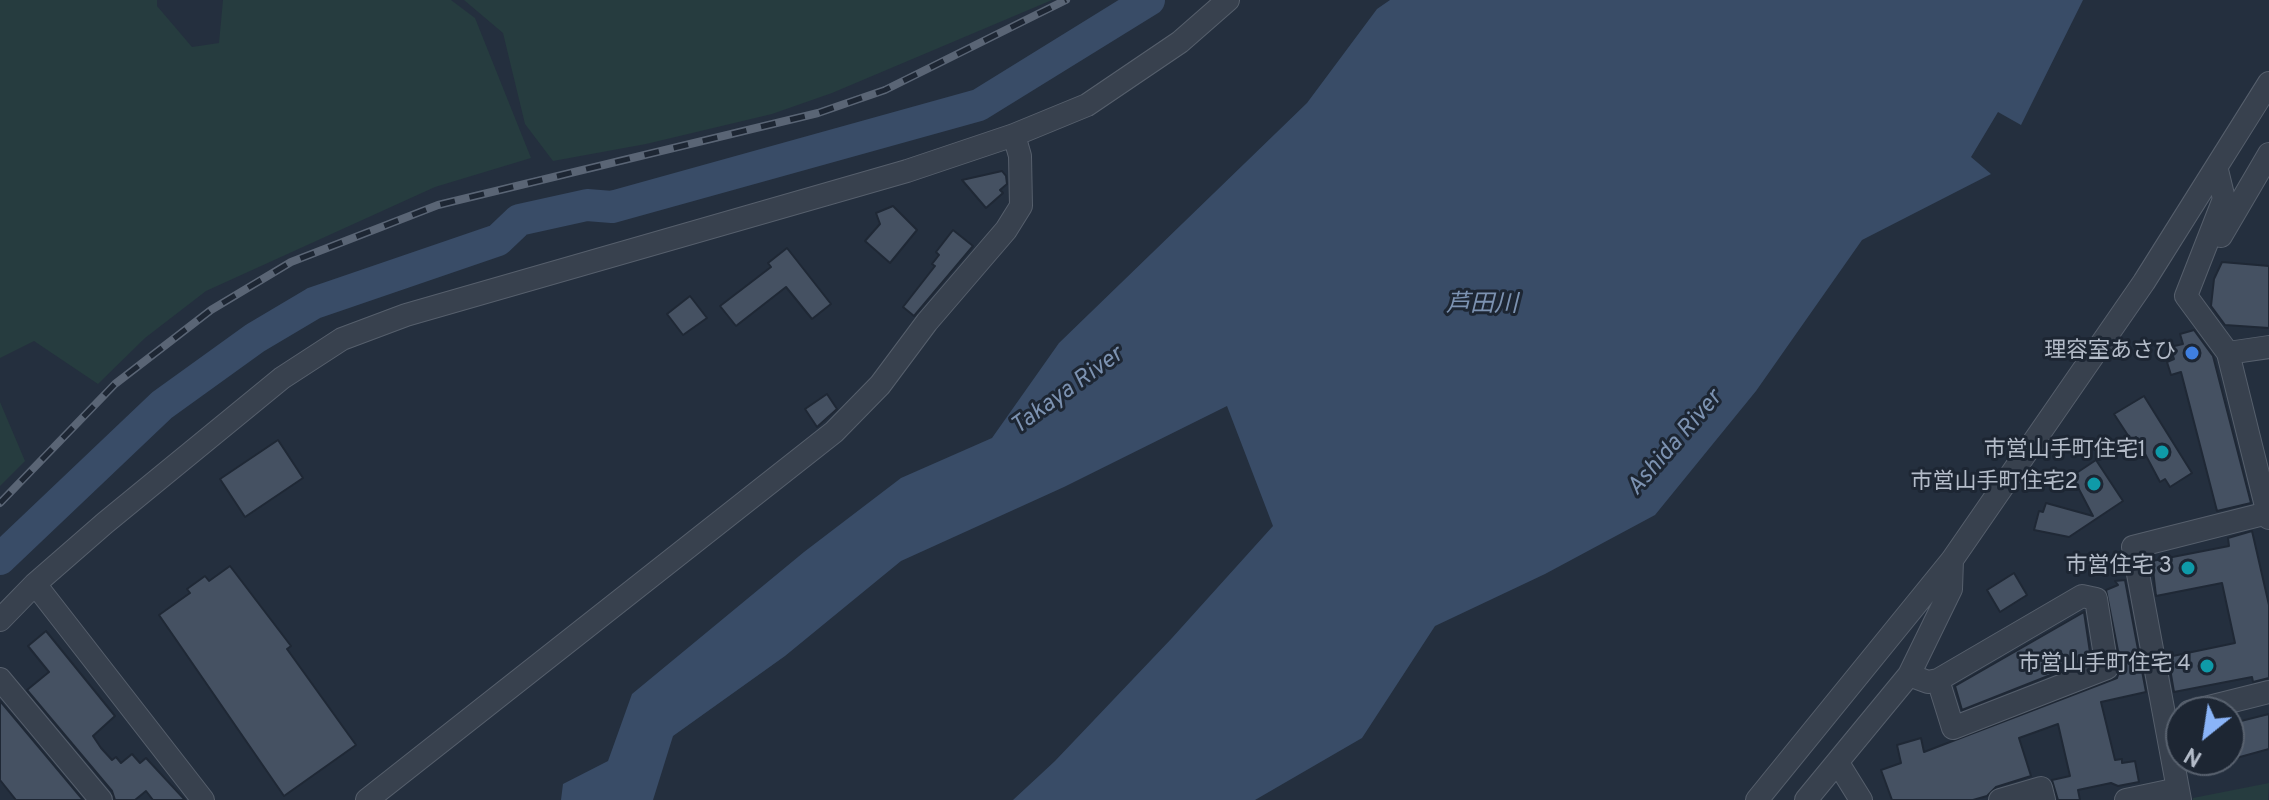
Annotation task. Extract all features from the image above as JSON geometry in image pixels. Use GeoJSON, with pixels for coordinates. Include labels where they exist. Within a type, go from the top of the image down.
{"type":"FeatureCollection","features":[{"type":"Feature","properties":{"kind":"street"},"geometry":{"type":"LineString","coordinates":[[0,620],[35,584],[282,378],[342,339],[406,315],[907,171],[1014,135],[1087,105],[1180,42],[1228,0]]}},
{"type":"Feature","properties":{"kind":"street"},"geometry":{"type":"LineString","coordinates":[[1757,800],[1952,560],[2217,170],[2269,83]]}},
{"type":"Feature","properties":{"kind":"street"},"geometry":{"type":"LineString","coordinates":[[367,800],[834,432],[880,385],[927,322],[1006,230],[1021,206],[1020,156],[1014,135]]}},
{"type":"Feature","properties":{"kind":"street"},"geometry":{"type":"LineString","coordinates":[[2186,296],[2269,154]]}},
{"type":"Feature","properties":{"kind":"street"},"geometry":{"type":"LineString","coordinates":[[2186,296],[2224,199],[2217,170]]}},
{"type":"Feature","properties":{"kind":"street"},"geometry":{"type":"LineString","coordinates":[[2169,696],[2133,547],[2268,515],[2263,464],[2228,353],[2186,296]]}},
{"type":"Feature","properties":{"kind":"street"},"geometry":{"type":"LineString","coordinates":[[2228,353],[2269,347]]}},
{"type":"Feature","properties":{"kind":"street"},"geometry":{"type":"LineString","coordinates":[[1806,800],[1909,675],[1951,589],[1952,560]]}},
{"type":"Feature","properties":{"kind":"street"},"geometry":{"type":"LineString","coordinates":[[35,584],[203,800]]}},
{"type":"Feature","properties":{"kind":"street"},"geometry":{"type":"LineString","coordinates":[[1909,675],[1928,682],[1938,680],[2082,596],[2096,599],[2107,668],[1953,728],[1938,680]]}},
{"type":"Feature","properties":{"kind":"street"},"geometry":{"type":"LineString","coordinates":[[0,679],[101,800]]}},
{"type":"Feature","properties":{"kind":"street"},"geometry":{"type":"LineString","coordinates":[[2245,698],[2269,692]]}},
{"type":"Feature","properties":{"kind":"street"},"geometry":{"type":"LineString","coordinates":[[1838,763],[1861,800]]}},
{"type":"Feature","properties":{"kind":"street"},"geometry":{"type":"LineString","coordinates":[[2000,800],[2041,788],[2044,800]]}},
{"type":"Feature","properties":{"kind":"street"},"geometry":{"type":"LineString","coordinates":[[2126,800],[2179,795]]}},
{"type":"Feature","properties":{"kind":"green space"},"geometry":{"type":"Polygon","coordinates":[[[0,0],[157,0],[157,6],[192,47],[219,43],[223,0],[451,0],[475,18],[531,158],[435,187],[206,291],[145,338],[98,384],[34,341],[0,358],[0,0]]]}},
{"type":"Feature","properties":{"kind":"green space"},"geometry":{"type":"Polygon","coordinates":[[[464,0],[1052,0],[832,93],[772,114],[646,144],[553,161],[525,124],[503,33],[464,0]]]}},
{"type":"Feature","properties":{"kind":"green space"},"geometry":{"type":"Polygon","coordinates":[[[0,402],[25,461],[0,486],[0,402]]]}},
{"type":"Feature","properties":{"kind":"green space"},"geometry":{"type":"Polygon","coordinates":[[[2269,783],[2268,800],[2193,800],[2193,798],[2269,783]]]}},
{"type":"Feature","properties":{"kind":"water","name":"芦田川"},"geometry":{"type":"Polygon","coordinates":[[[1390,0],[2083,0],[2021,125],[1998,112],[1971,157],[1991,174],[1862,240],[1756,391],[1655,515],[1545,574],[1435,626],[1362,738],[1255,800],[1013,800],[1055,761],[1172,638],[1273,526],[1227,406],[1064,487],[901,561],[785,656],[673,736],[653,800],[561,800],[563,784],[608,761],[632,694],[804,552],[901,478],[992,438],[1059,343],[1307,103],[1377,9],[1390,0]]]}},
{"type":"Feature","properties":{"kind":"building"},"geometry":{"type":"Polygon","coordinates":[[[1002,171],[1007,184],[1000,190],[1003,193],[986,208],[962,180],[1002,171]]]}},
{"type":"Feature","properties":{"kind":"building"},"geometry":{"type":"Polygon","coordinates":[[[893,206],[917,230],[890,263],[865,241],[880,224],[876,213],[893,206]]]}},
{"type":"Feature","properties":{"kind":"building"},"geometry":{"type":"Polygon","coordinates":[[[953,230],[973,246],[914,316],[903,307],[935,266],[932,264],[939,255],[936,252],[953,230]]]}},
{"type":"Feature","properties":{"kind":"building"},"geometry":{"type":"Polygon","coordinates":[[[787,248],[831,304],[812,319],[786,287],[736,326],[720,306],[771,267],[768,263],[787,248]]]}},
{"type":"Feature","properties":{"kind":"building"},"geometry":{"type":"Polygon","coordinates":[[[2222,262],[2269,266],[2269,328],[2225,325],[2211,306],[2214,279],[2222,262]]]}},
{"type":"Feature","properties":{"kind":"building"},"geometry":{"type":"Polygon","coordinates":[[[690,296],[707,318],[683,335],[667,314],[690,296]]]}},
{"type":"Feature","properties":{"kind":"building"},"geometry":{"type":"Polygon","coordinates":[[[2194,330],[2213,356],[2251,503],[2217,511],[2181,372],[2171,375],[2167,362],[2174,359],[2170,347],[2183,344],[2180,334],[2194,330]]]}},
{"type":"Feature","properties":{"kind":"building"},"geometry":{"type":"Polygon","coordinates":[[[827,394],[837,409],[817,427],[805,409],[827,394]]]}},
{"type":"Feature","properties":{"kind":"building","name":"市営山手町住宅1"},"geometry":{"type":"Polygon","coordinates":[[[2144,396],[2192,473],[2170,487],[2165,479],[2160,482],[2136,437],[2131,440],[2114,414],[2144,396]]]}},
{"type":"Feature","properties":{"kind":"building"},"geometry":{"type":"Polygon","coordinates":[[[278,440],[303,478],[245,517],[220,479],[278,440]]]}},
{"type":"Feature","properties":{"kind":"building"},"geometry":{"type":"Polygon","coordinates":[[[2096,460],[2123,501],[2069,537],[2034,530],[2039,511],[2043,512],[2046,503],[2093,516],[2072,476],[2096,460]]]}},
{"type":"Feature","properties":{"kind":"building"},"geometry":{"type":"Polygon","coordinates":[[[2252,531],[2269,605],[2269,678],[2253,682],[2252,677],[2174,692],[2168,657],[2235,643],[2222,583],[2156,596],[2152,561],[2229,546],[2228,538],[2252,531]]]}},
{"type":"Feature","properties":{"kind":"building"},"geometry":{"type":"Polygon","coordinates":[[[230,566],[291,646],[287,649],[356,745],[284,796],[159,615],[190,593],[187,589],[205,576],[209,581],[230,566]]]}},
{"type":"Feature","properties":{"kind":"building"},"geometry":{"type":"Polygon","coordinates":[[[2014,573],[2027,595],[2000,612],[1987,590],[2014,573]]]}},
{"type":"Feature","properties":{"kind":"building"},"geometry":{"type":"Polygon","coordinates":[[[2125,580],[2146,692],[2101,702],[2115,760],[2122,759],[2122,763],[2135,761],[2139,782],[2118,786],[2111,783],[2078,790],[2080,800],[2058,800],[2052,780],[2070,776],[2058,724],[2019,738],[2031,776],[1996,787],[1987,796],[1973,800],[1892,800],[1881,770],[1901,763],[1897,745],[1921,738],[1924,752],[2117,678],[2121,666],[2106,590],[2118,585],[2115,581],[2125,580]]]}},
{"type":"Feature","properties":{"kind":"building"},"geometry":{"type":"Polygon","coordinates":[[[2084,612],[2091,659],[1962,710],[1955,686],[2084,612]]]}},
{"type":"Feature","properties":{"kind":"building"},"geometry":{"type":"Polygon","coordinates":[[[46,631],[115,716],[93,736],[101,748],[112,760],[116,757],[121,763],[132,754],[140,763],[146,758],[185,800],[153,800],[146,791],[135,800],[115,800],[112,791],[27,690],[49,672],[28,646],[46,631]]]}},
{"type":"Feature","properties":{"kind":"building"},"geometry":{"type":"Polygon","coordinates":[[[0,701],[83,800],[16,800],[0,780],[0,701]]]}},
{"type":"Feature","properties":{"kind":"building"},"geometry":{"type":"Polygon","coordinates":[[[2269,714],[2269,749],[2245,756],[2245,720],[2269,714]]]}},
{"type":"Feature","properties":{"kind":"waterway"},"geometry":{"type":"LineString","coordinates":[[0,559],[162,405],[255,338],[314,303],[498,240],[519,220],[587,205],[612,207],[979,105],[1149,0]]}},
{"type":"Feature","properties":{"kind":"railway"},"geometry":{"type":"LineString","coordinates":[[0,503],[115,384],[211,310],[291,262],[438,205],[818,113],[885,90],[1066,0]]}},
{"type":"Feature","properties":{"kind":"place","name":"理容室あさひ"},"geometry":{"type":"Point","coordinates":[2192,353]}},
{"type":"Feature","properties":{"kind":"place","name":"市営山手町住宅1"},"geometry":{"type":"Point","coordinates":[2162,452]}},
{"type":"Feature","properties":{"kind":"place","name":"市営山手町住宅2"},"geometry":{"type":"Point","coordinates":[2094,484]}},
{"type":"Feature","properties":{"kind":"place","name":"市営住宅 3"},"geometry":{"type":"Point","coordinates":[2188,568]}},
{"type":"Feature","properties":{"kind":"place","name":"市営山手町住宅 4"},"geometry":{"type":"Point","coordinates":[2207,666]}},
{"type":"Feature","properties":{"kind":"water label","name":"Takaya River"},"geometry":{"type":"Point","coordinates":[1068,392]}},
{"type":"Feature","properties":{"kind":"water label","name":"Ashida River"},"geometry":{"type":"Point","coordinates":[1676,444]}}]}
